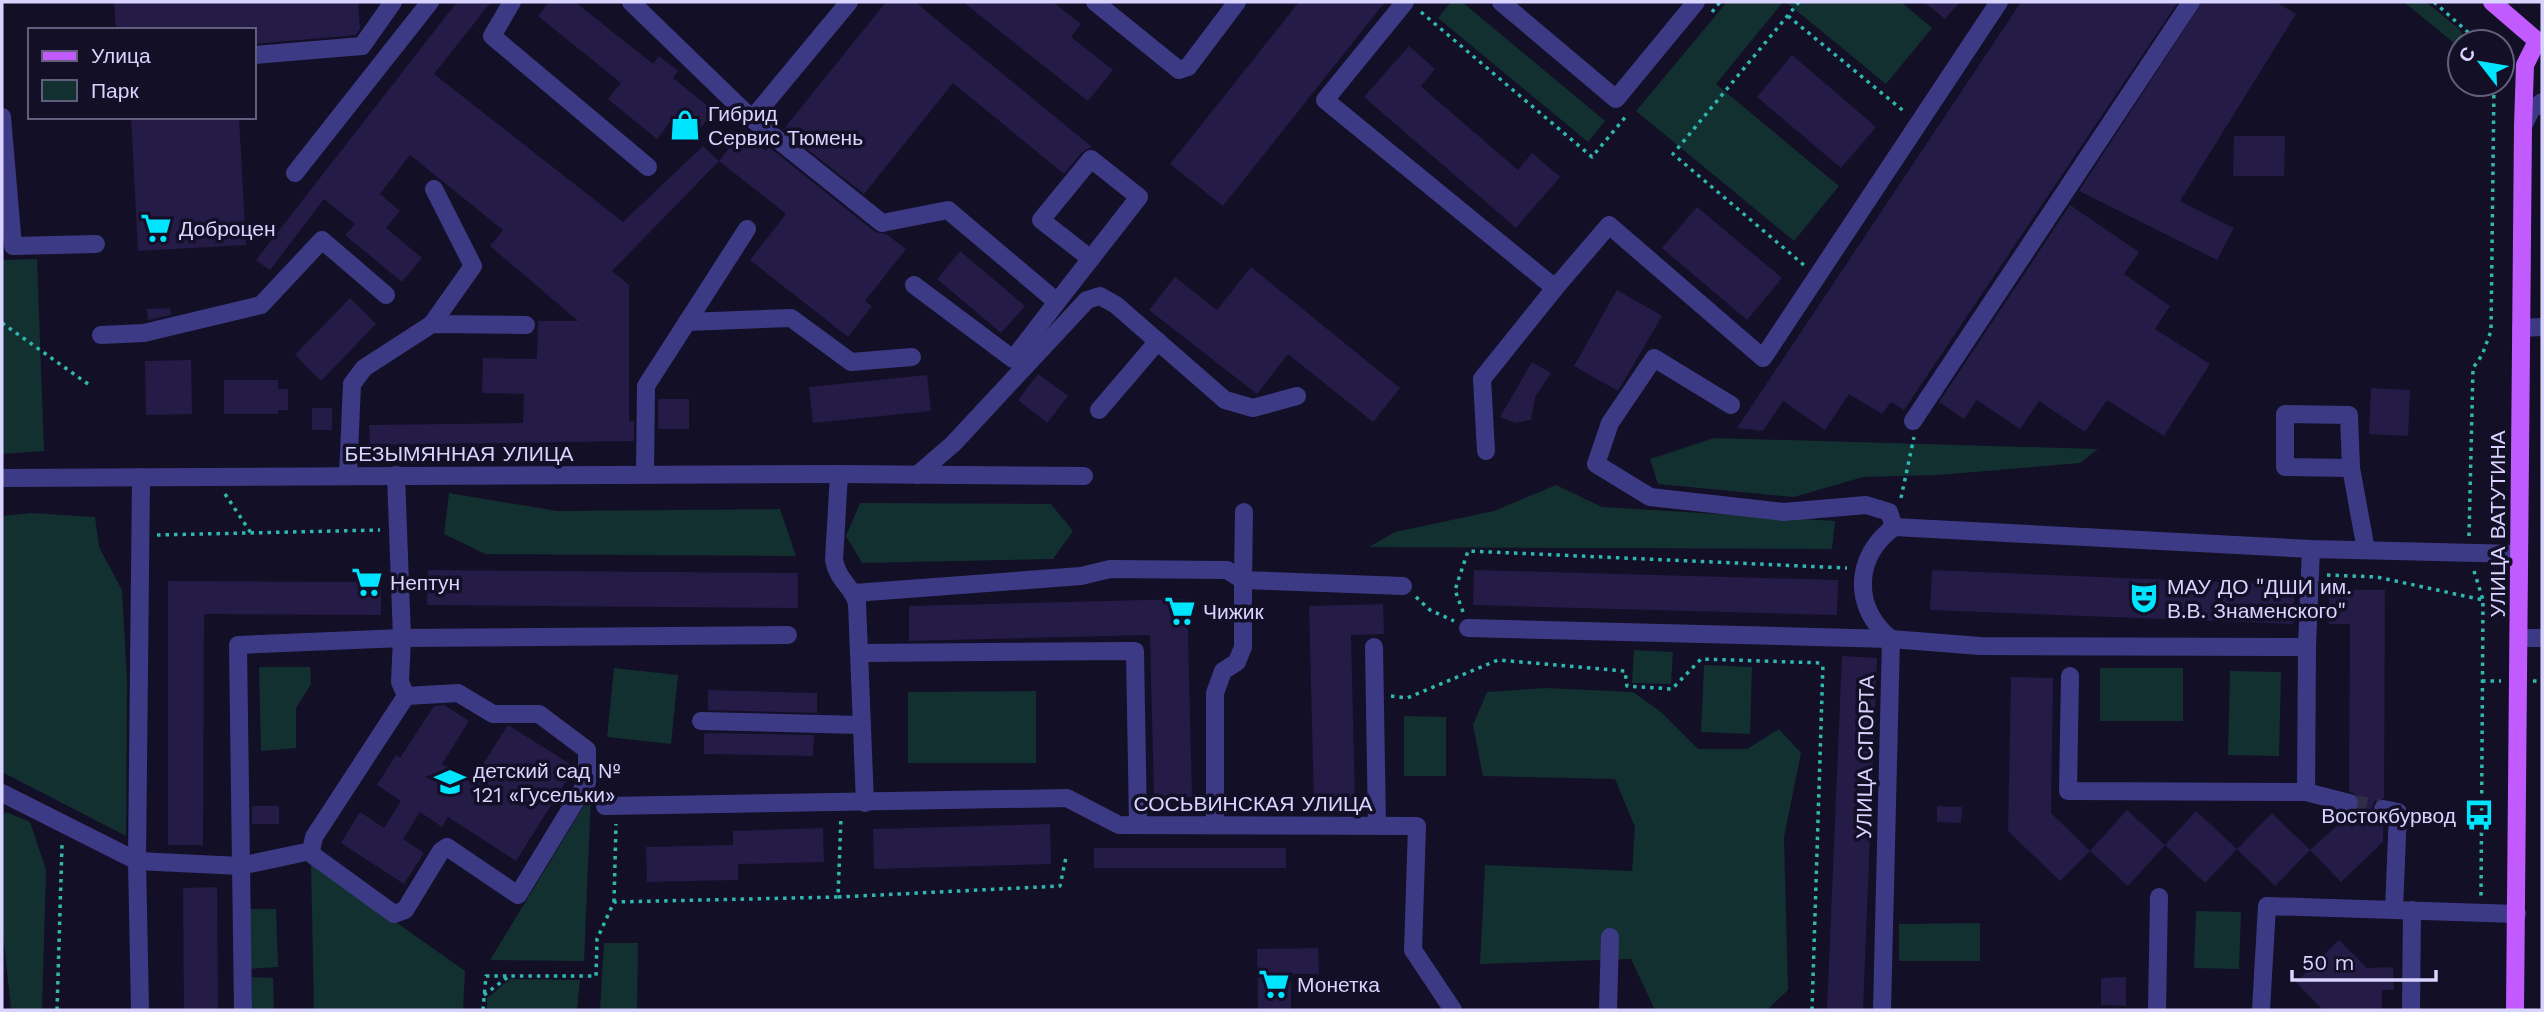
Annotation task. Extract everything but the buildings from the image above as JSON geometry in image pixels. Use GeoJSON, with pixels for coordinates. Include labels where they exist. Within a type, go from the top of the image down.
{"type":"FeatureCollection","features":[{"type":"Feature","properties":{"kind":"main road"},"geometry":{"type":"LineString","coordinates":[[2492,2],[2540,43]]}},
{"type":"Feature","properties":{"kind":"main road","name":"УЛИЦА ВАТУТИНА"},"geometry":{"type":"LineString","coordinates":[[2515,1010],[2523,126],[2525,65],[2540,43]]}},
{"type":"Feature","properties":{"kind":"street"},"geometry":{"type":"LineString","coordinates":[[256,55],[362,47],[393,2]]}},
{"type":"Feature","properties":{"kind":"street"},"geometry":{"type":"LineString","coordinates":[[295,173],[430,2]]}},
{"type":"Feature","properties":{"kind":"street"},"geometry":{"type":"LineString","coordinates":[[512,2],[492,36],[648,167]]}},
{"type":"Feature","properties":{"kind":"street"},"geometry":{"type":"LineString","coordinates":[[631,2],[752,119],[882,223],[948,210],[1057,302]]}},
{"type":"Feature","properties":{"kind":"street"},"geometry":{"type":"LineString","coordinates":[[752,119],[849,2]]}},
{"type":"Feature","properties":{"kind":"street"},"geometry":{"type":"LineString","coordinates":[[1095,2],[1179,70],[1188,66],[1231,4]]}},
{"type":"Feature","properties":{"kind":"street"},"geometry":{"type":"LineString","coordinates":[[1405,2],[1325,100],[1555,288]]}},
{"type":"Feature","properties":{"kind":"street"},"geometry":{"type":"LineString","coordinates":[[1501,2],[1616,99],[1696,2]]}},
{"type":"Feature","properties":{"kind":"street"},"geometry":{"type":"LineString","coordinates":[[1486,451],[1482,379],[1609,225],[1763,358],[1999,2]]}},
{"type":"Feature","properties":{"kind":"street"},"geometry":{"type":"LineString","coordinates":[[1913,421],[2191,2]]}},
{"type":"Feature","properties":{"kind":"street"},"geometry":{"type":"LineString","coordinates":[[2523,126],[2531,110],[2542,102]]}},
{"type":"Feature","properties":{"kind":"street"},"geometry":{"type":"LineString","coordinates":[[2,117],[13,246],[96,244]]}},
{"type":"Feature","properties":{"kind":"street"},"geometry":{"type":"LineString","coordinates":[[914,285],[1013,359],[1057,302],[1091,259],[1139,197],[1091,159],[1041,220],[1091,259]]}},
{"type":"Feature","properties":{"kind":"street"},"geometry":{"type":"LineString","coordinates":[[348,476],[351,394],[357,375],[432,324],[473,267],[434,189]]}},
{"type":"Feature","properties":{"kind":"street"},"geometry":{"type":"LineString","coordinates":[[645,474],[646,386],[747,229]]}},
{"type":"Feature","properties":{"kind":"street"},"geometry":{"type":"LineString","coordinates":[[101,335],[144,333],[261,305],[322,240],[386,295]]}},
{"type":"Feature","properties":{"kind":"street"},"geometry":{"type":"LineString","coordinates":[[917,475],[953,444],[1087,300],[1100,296],[1158,341],[1225,400],[1238,406],[1253,408],[1297,396]]}},
{"type":"Feature","properties":{"kind":"street"},"geometry":{"type":"LineString","coordinates":[[687,322],[791,318],[851,362],[912,357]]}},
{"type":"Feature","properties":{"kind":"street"},"geometry":{"type":"LineString","coordinates":[[432,324],[526,325]]}},
{"type":"Feature","properties":{"kind":"street"},"geometry":{"type":"LineString","coordinates":[[2521,328],[2542,327]]}},
{"type":"Feature","properties":{"kind":"street"},"geometry":{"type":"LineString","coordinates":[[1099,410],[1158,341]]}},
{"type":"Feature","properties":{"kind":"street"},"geometry":{"type":"LineString","coordinates":[[1731,405],[1654,358],[1610,423],[1596,464],[1650,497],[1784,512],[1866,505],[1889,512],[1894,527]]}},
{"type":"Feature","properties":{"kind":"street"},"geometry":{"type":"LineString","coordinates":[[2351,468],[2285,467],[2285,414],[2349,415],[2351,468],[2367,550]]}},
{"type":"Feature","properties":{"kind":"street","name":"БЕЗЫМЯННАЯ УЛИЦА"},"geometry":{"type":"LineString","coordinates":[[2,478],[645,474],[1084,476]]}},
{"type":"Feature","properties":{"kind":"street"},"geometry":{"type":"LineString","coordinates":[[839,474],[834,561],[836,573],[854,593],[860,653],[860,726],[865,803]]}},
{"type":"Feature","properties":{"kind":"street"},"geometry":{"type":"LineString","coordinates":[[311,851],[314,837],[405,696],[401,682],[396,475]]}},
{"type":"Feature","properties":{"kind":"street"},"geometry":{"type":"LineString","coordinates":[[140,1010],[136,861],[141,477]]}},
{"type":"Feature","properties":{"kind":"street"},"geometry":{"type":"LineString","coordinates":[[1215,825],[1215,693],[1223,671],[1237,662],[1243,647],[1244,512]]}},
{"type":"Feature","properties":{"kind":"street"},"geometry":{"type":"LineString","coordinates":[[1891,639],[1872,620],[1866,608],[1862,582],[1864,569],[1875,545],[1894,527],[2311,549],[2519,554]]}},
{"type":"Feature","properties":{"kind":"street"},"geometry":{"type":"LineString","coordinates":[[2306,792],[2311,549]]}},
{"type":"Feature","properties":{"kind":"street"},"geometry":{"type":"LineString","coordinates":[[854,593],[1081,576],[1110,569],[1227,570],[1243,580],[1403,586]]}},
{"type":"Feature","properties":{"kind":"street"},"geometry":{"type":"LineString","coordinates":[[1468,628],[1891,639],[1980,646],[2307,646]]}},
{"type":"Feature","properties":{"kind":"street"},"geometry":{"type":"LineString","coordinates":[[243,1010],[238,645],[402,638],[788,635]]}},
{"type":"Feature","properties":{"kind":"street"},"geometry":{"type":"LineString","coordinates":[[2519,638],[2542,638]]}},
{"type":"Feature","properties":{"kind":"street","name":"УЛИЦА СПОРТА"},"geometry":{"type":"LineString","coordinates":[[1882,1010],[1891,639]]}},
{"type":"Feature","properties":{"kind":"street"},"geometry":{"type":"LineString","coordinates":[[1374,647],[1377,826]]}},
{"type":"Feature","properties":{"kind":"street"},"geometry":{"type":"LineString","coordinates":[[860,653],[1135,651],[1138,825]]}},
{"type":"Feature","properties":{"kind":"street"},"geometry":{"type":"LineString","coordinates":[[2070,676],[2068,791],[2306,792],[2349,803]]}},
{"type":"Feature","properties":{"kind":"street"},"geometry":{"type":"LineString","coordinates":[[2,793],[136,861],[240,866],[311,851],[394,914],[405,910],[441,851],[447,847],[518,895],[587,782],[587,750],[539,714],[493,714],[458,693],[405,696]]}},
{"type":"Feature","properties":{"kind":"street"},"geometry":{"type":"LineString","coordinates":[[701,720],[860,726]]}},
{"type":"Feature","properties":{"kind":"street","name":"СОСЬВИНСКАЯ УЛИЦА"},"geometry":{"type":"LineString","coordinates":[[611,806],[1068,799],[1119,825],[1417,826],[1413,950],[1453,1010]]}},
{"type":"Feature","properties":{"kind":"street"},"geometry":{"type":"LineString","coordinates":[[2383,809],[2398,812],[2411,1010]]}},
{"type":"Feature","properties":{"kind":"street"},"geometry":{"type":"LineString","coordinates":[[2157,1010],[2159,897]]}},
{"type":"Feature","properties":{"kind":"street"},"geometry":{"type":"LineString","coordinates":[[2261,1010],[2267,906],[2517,914]]}},
{"type":"Feature","properties":{"kind":"street"},"geometry":{"type":"LineString","coordinates":[[1608,1010],[1610,937]]}},
{"type":"Feature","properties":{"kind":"path"},"geometry":{"type":"LineString","coordinates":[[1799,2],[1673,154],[1817,277]]}},
{"type":"Feature","properties":{"kind":"path"},"geometry":{"type":"LineString","coordinates":[[2434,2],[2463,28]]}},
{"type":"Feature","properties":{"kind":"path"},"geometry":{"type":"LineString","coordinates":[[1788,16],[1919,123]]}},
{"type":"Feature","properties":{"kind":"path"},"geometry":{"type":"LineString","coordinates":[[2480,913],[2483,600],[2468,552],[2473,368],[2482,355],[2491,331],[2494,98]]}},
{"type":"Feature","properties":{"kind":"path"},"geometry":{"type":"LineString","coordinates":[[2,323],[88,384]]}},
{"type":"Feature","properties":{"kind":"path"},"geometry":{"type":"LineString","coordinates":[[1894,527],[1914,433],[1913,421]]}},
{"type":"Feature","properties":{"kind":"path"},"geometry":{"type":"LineString","coordinates":[[212,476],[251,533]]}},
{"type":"Feature","properties":{"kind":"path"},"geometry":{"type":"LineString","coordinates":[[141,536],[398,529]]}},
{"type":"Feature","properties":{"kind":"path"},"geometry":{"type":"LineString","coordinates":[[1468,628],[1455,590],[1468,551],[1864,569]]}},
{"type":"Feature","properties":{"kind":"path"},"geometry":{"type":"LineString","coordinates":[[2310,575],[2377,577],[2483,600]]}},
{"type":"Feature","properties":{"kind":"path"},"geometry":{"type":"LineString","coordinates":[[1403,586],[1430,610],[1468,628]]}},
{"type":"Feature","properties":{"kind":"path"},"geometry":{"type":"LineString","coordinates":[[1812,1010],[1823,638]]}},
{"type":"Feature","properties":{"kind":"path"},"geometry":{"type":"LineString","coordinates":[[1375,695],[1408,698],[1498,660],[1625,671],[1627,686],[1672,689],[1701,659],[1822,663]]}},
{"type":"Feature","properties":{"kind":"path"},"geometry":{"type":"LineString","coordinates":[[838,897],[842,804]]}},
{"type":"Feature","properties":{"kind":"path"},"geometry":{"type":"LineString","coordinates":[[483,1010],[485,976],[596,976],[597,939],[614,902],[611,806]]}},
{"type":"Feature","properties":{"kind":"path"},"geometry":{"type":"LineString","coordinates":[[57,1010],[64,824]]}},
{"type":"Feature","properties":{"kind":"path"},"geometry":{"type":"LineString","coordinates":[[614,902],[838,897],[1060,886],[1066,856]]}},
{"type":"Feature","properties":{"kind":"path"},"geometry":{"type":"LineString","coordinates":[[484,995],[509,976]]}},
{"type":"Feature","properties":{"kind":"green space"},"geometry":{"type":"Polygon","coordinates":[[[1451,2],[1462,2],[1605,121],[1588,142],[1438,18],[1451,2]]]}},
{"type":"Feature","properties":{"kind":"green space"},"geometry":{"type":"Polygon","coordinates":[[[1727,2],[1783,2],[1716,84],[1839,186],[1794,241],[1636,111],[1727,2]]]}},
{"type":"Feature","properties":{"kind":"green space"},"geometry":{"type":"Polygon","coordinates":[[[1786,2],[1901,2],[1932,28],[1886,84],[1786,2]]]}},
{"type":"Feature","properties":{"kind":"green space"},"geometry":{"type":"Polygon","coordinates":[[[2404,2],[2426,2],[2458,28],[2446,28],[2446,36],[2404,2]]]}},
{"type":"Feature","properties":{"kind":"green space"},"geometry":{"type":"Polygon","coordinates":[[[37,259],[44,451],[2,454],[2,260],[37,259]]]}},
{"type":"Feature","properties":{"kind":"green space"},"geometry":{"type":"Polygon","coordinates":[[[1714,438],[2098,449],[2080,463],[1938,475],[1863,477],[1794,497],[1658,484],[1650,459],[1714,438]]]}},
{"type":"Feature","properties":{"kind":"green space"},"geometry":{"type":"Polygon","coordinates":[[[1556,485],[1602,507],[1835,521],[1832,549],[1369,547],[1395,532],[1494,511],[1556,485]]]}},
{"type":"Feature","properties":{"kind":"green space"},"geometry":{"type":"Polygon","coordinates":[[[449,493],[557,511],[780,509],[796,556],[485,554],[444,534],[449,493]]]}},
{"type":"Feature","properties":{"kind":"green space"},"geometry":{"type":"Polygon","coordinates":[[[860,503],[1051,504],[1073,531],[1053,559],[862,563],[846,536],[860,503]]]}},
{"type":"Feature","properties":{"kind":"green space"},"geometry":{"type":"Polygon","coordinates":[[[31,513],[95,517],[99,547],[122,590],[127,680],[126,836],[2,772],[2,516],[31,513]]]}},
{"type":"Feature","properties":{"kind":"green space"},"geometry":{"type":"Polygon","coordinates":[[[1634,650],[1673,652],[1671,684],[1632,683],[1634,650]]]}},
{"type":"Feature","properties":{"kind":"green space"},"geometry":{"type":"Polygon","coordinates":[[[1704,665],[1752,667],[1750,734],[1701,732],[1704,665]]]}},
{"type":"Feature","properties":{"kind":"green space"},"geometry":{"type":"Polygon","coordinates":[[[259,667],[310,667],[311,684],[296,708],[296,748],[261,751],[259,667]]]}},
{"type":"Feature","properties":{"kind":"green space"},"geometry":{"type":"Polygon","coordinates":[[[614,668],[678,675],[671,744],[607,737],[614,668]]]}},
{"type":"Feature","properties":{"kind":"green space"},"geometry":{"type":"Polygon","coordinates":[[[2100,668],[2183,668],[2183,721],[2100,721],[2100,668]]]}},
{"type":"Feature","properties":{"kind":"green space"},"geometry":{"type":"Polygon","coordinates":[[[2230,671],[2281,672],[2279,756],[2228,755],[2230,671]]]}},
{"type":"Feature","properties":{"kind":"green space"},"geometry":{"type":"Polygon","coordinates":[[[1545,688],[1633,692],[1661,712],[1698,749],[1747,749],[1779,729],[1801,753],[1784,837],[1788,990],[1767,1010],[1655,1010],[1631,959],[1480,964],[1485,865],[1632,871],[1635,827],[1615,779],[1483,776],[1473,725],[1487,692],[1545,688]]]}},
{"type":"Feature","properties":{"kind":"green space"},"geometry":{"type":"Polygon","coordinates":[[[1036,691],[1036,763],[908,763],[908,692],[1036,691]]]}},
{"type":"Feature","properties":{"kind":"green space"},"geometry":{"type":"Polygon","coordinates":[[[1404,716],[1446,717],[1446,776],[1404,776],[1404,716]]]}},
{"type":"Feature","properties":{"kind":"green space"},"geometry":{"type":"Polygon","coordinates":[[[591,794],[584,961],[490,960],[591,794]]]}},
{"type":"Feature","properties":{"kind":"green space"},"geometry":{"type":"Polygon","coordinates":[[[6,812],[30,822],[46,870],[42,1010],[11,1010],[2,921],[2,816],[6,812]]]}},
{"type":"Feature","properties":{"kind":"green space"},"geometry":{"type":"Polygon","coordinates":[[[311,862],[465,971],[463,1010],[314,1010],[311,862]]]}},
{"type":"Feature","properties":{"kind":"green space"},"geometry":{"type":"Polygon","coordinates":[[[248,909],[276,909],[278,967],[248,969],[248,909]]]}},
{"type":"Feature","properties":{"kind":"green space"},"geometry":{"type":"Polygon","coordinates":[[[2196,911],[2241,912],[2239,969],[2194,968],[2196,911]]]}},
{"type":"Feature","properties":{"kind":"green space"},"geometry":{"type":"Polygon","coordinates":[[[1980,923],[1980,961],[1899,961],[1899,924],[1980,923]]]}},
{"type":"Feature","properties":{"kind":"green space"},"geometry":{"type":"Polygon","coordinates":[[[604,943],[638,943],[637,1010],[600,1010],[604,943]]]}},
{"type":"Feature","properties":{"kind":"green space"},"geometry":{"type":"Polygon","coordinates":[[[252,977],[273,978],[274,1010],[252,1010],[252,977]]]}},
{"type":"Feature","properties":{"kind":"green space"},"geometry":{"type":"Polygon","coordinates":[[[510,979],[580,980],[577,1010],[487,1010],[487,998],[510,979]]]}},
{"type":"Feature","properties":{"kind":"tunnel"},"geometry":{"type":"LineString","coordinates":[[2349,803],[2383,809]]}},
{"type":"Feature","properties":{"kind":"place","name":"Гибрид Сервис Тюмень"},"geometry":{"type":"Point","coordinates":[685,125]}},
{"type":"Feature","properties":{"kind":"place","name":"Доброцен"},"geometry":{"type":"Point","coordinates":[156,228]}},
{"type":"Feature","properties":{"kind":"place","name":"Нептун"},"geometry":{"type":"Point","coordinates":[367,582]}},
{"type":"Feature","properties":{"kind":"place","name":"МАУ ДО \"ДШИ им. В.В. Знаменского\""},"geometry":{"type":"Point","coordinates":[2144,598]}},
{"type":"Feature","properties":{"kind":"place","name":"Чижик"},"geometry":{"type":"Point","coordinates":[1180,611]}},
{"type":"Feature","properties":{"kind":"place","name":"детский сад № 121 «Гусельки»"},"geometry":{"type":"Point","coordinates":[450,782]}},
{"type":"Feature","properties":{"kind":"place","name":"Востокбурвод"},"geometry":{"type":"Point","coordinates":[2479,815]}},
{"type":"Feature","properties":{"kind":"place","name":"Монетка"},"geometry":{"type":"Point","coordinates":[1274,984]}}]}
